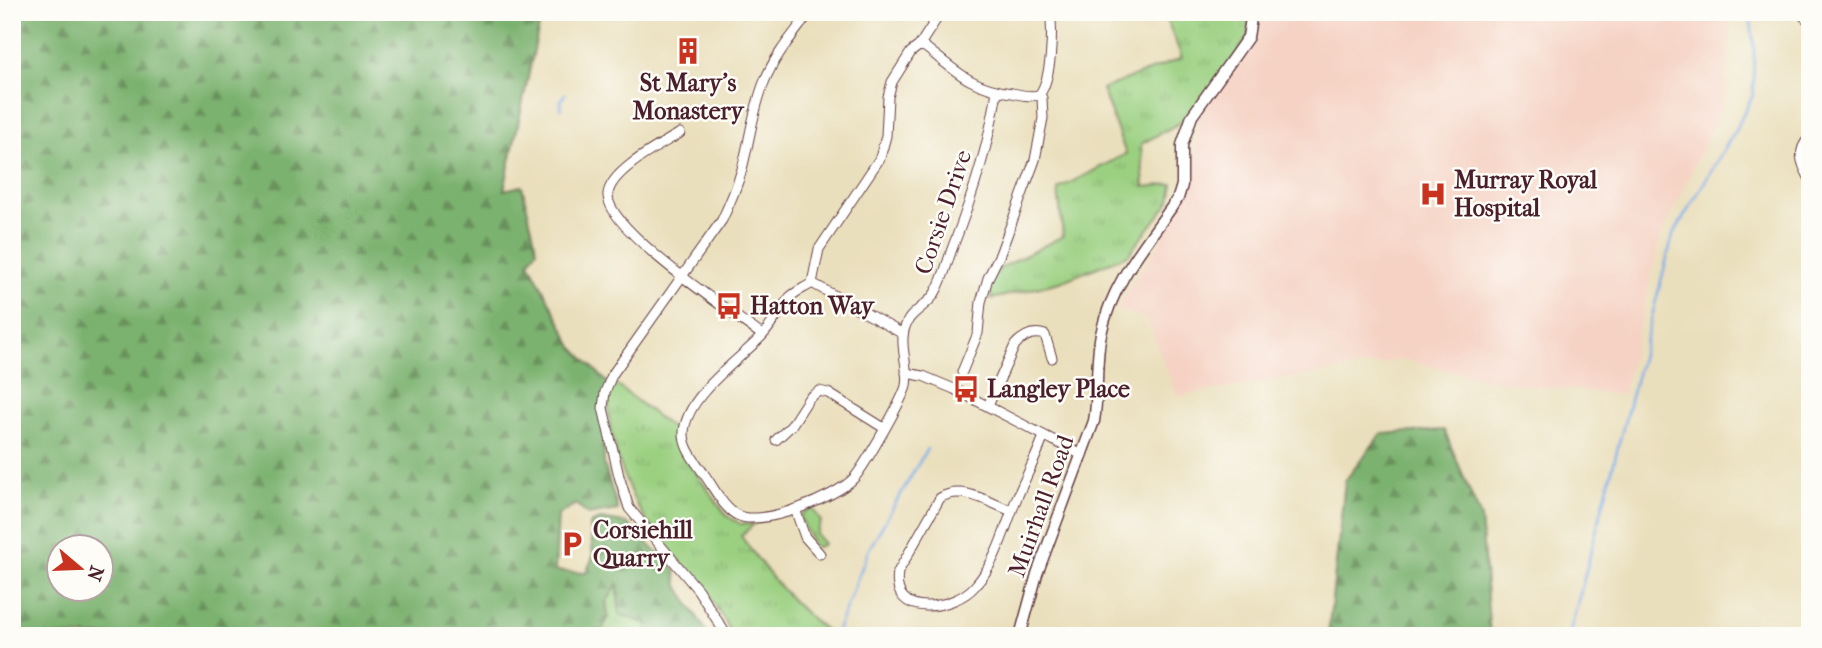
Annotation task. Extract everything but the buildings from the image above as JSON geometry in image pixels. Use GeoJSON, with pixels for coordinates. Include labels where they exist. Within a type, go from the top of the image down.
{"type":"FeatureCollection","features":[{"type":"Feature","properties":{"kind":"street"},"geometry":{"type":"LineString","coordinates":[[727,636],[698,590],[629,508],[604,418],[605,392],[612,375],[722,220],[734,194],[766,78],[777,56],[810,12]]}},
{"type":"Feature","properties":{"kind":"street"},"geometry":{"type":"LineString","coordinates":[[812,283],[903,334],[905,390],[864,464],[850,482],[814,503],[795,509],[756,518],[738,516],[691,456],[684,438],[686,422],[693,408],[728,365],[762,335],[792,294],[812,283],[819,249],[880,158],[886,136],[890,87],[911,52],[919,46],[941,12]]}},
{"type":"Feature","properties":{"kind":"street"},"geometry":{"type":"LineString","coordinates":[[919,46],[925,47],[968,81],[997,92],[1039,95],[1044,88],[1050,50],[1050,12]]}},
{"type":"Feature","properties":{"kind":"street","name":"Muirhall Road"},"geometry":{"type":"LineString","coordinates":[[1020,636],[1037,575],[1094,421],[1101,337],[1111,301],[1123,276],[1178,198],[1182,185],[1182,145],[1192,116],[1248,37],[1252,12]]}},
{"type":"Feature","properties":{"kind":"street"},"geometry":{"type":"LineString","coordinates":[[1799,12],[1810,22]]}},
{"type":"Feature","properties":{"kind":"street","name":"Corsie Drive"},"geometry":{"type":"LineString","coordinates":[[903,334],[909,319],[935,294],[945,270],[981,165],[997,92]]}},
{"type":"Feature","properties":{"kind":"street"},"geometry":{"type":"LineString","coordinates":[[962,372],[978,333],[981,302],[988,278],[1000,254],[1035,160],[1044,118],[1042,98],[1039,95]]}},
{"type":"Feature","properties":{"kind":"street"},"geometry":{"type":"LineString","coordinates":[[680,133],[626,168],[617,177],[608,192],[609,205],[614,216],[682,278],[762,335]]}},
{"type":"Feature","properties":{"kind":"street"},"geometry":{"type":"LineString","coordinates":[[1810,137],[1804,143],[1800,154],[1801,163],[1810,179]]}},
{"type":"Feature","properties":{"kind":"street"},"geometry":{"type":"LineString","coordinates":[[988,406],[1015,345],[1022,338],[1031,334],[1045,335],[1052,358]]}},
{"type":"Feature","properties":{"kind":"street"},"geometry":{"type":"LineString","coordinates":[[906,373],[934,380],[1082,455]]}},
{"type":"Feature","properties":{"kind":"street"},"geometry":{"type":"LineString","coordinates":[[776,440],[792,425],[809,398],[819,391],[828,393],[884,428]]}},
{"type":"Feature","properties":{"kind":"street"},"geometry":{"type":"LineString","coordinates":[[1012,511],[960,491],[940,498],[898,572],[897,584],[904,597],[914,604],[929,607],[945,604],[968,594],[986,571],[1012,511],[1044,436]]}},
{"type":"Feature","properties":{"kind":"street"},"geometry":{"type":"LineString","coordinates":[[795,509],[805,537],[820,554]]}},
{"type":"Feature","properties":{"kind":"shaded area","name":"Murray Royal Hospital"},"geometry":{"type":"Polygon","coordinates":[[[1263,12],[1727,12],[1730,30],[1725,99],[1661,237],[1623,395],[1504,383],[1405,360],[1177,396],[1147,319],[1116,309],[1177,214],[1194,173],[1199,115],[1255,44],[1263,12]]]}},
{"type":"Feature","properties":{"kind":"green space"},"geometry":{"type":"Polygon","coordinates":[[[12,12],[542,12],[504,190],[522,186],[537,250],[529,262],[573,347],[608,383],[604,418],[604,464],[618,510],[588,515],[576,504],[558,515],[555,571],[586,573],[593,557],[590,524],[602,519],[628,524],[675,570],[678,586],[709,636],[644,636],[648,624],[619,614],[618,584],[606,602],[608,617],[603,629],[592,632],[591,636],[12,636],[12,12]]]}},
{"type":"Feature","properties":{"kind":"green space"},"geometry":{"type":"Polygon","coordinates":[[[1164,12],[1229,12],[1250,22],[1248,37],[1192,116],[1141,144],[1144,187],[1173,184],[1170,201],[1128,255],[1060,282],[992,299],[989,287],[995,271],[1063,236],[1058,189],[1126,154],[1102,89],[1182,58],[1164,12]]]}},
{"type":"Feature","properties":{"kind":"green space"},"geometry":{"type":"Polygon","coordinates":[[[614,383],[678,433],[683,455],[727,516],[741,524],[754,524],[741,536],[751,550],[791,599],[828,632],[827,636],[732,636],[714,604],[646,520],[630,491],[611,433],[610,397],[614,383]]]}},
{"type":"Feature","properties":{"kind":"green space"},"geometry":{"type":"Polygon","coordinates":[[[1444,430],[1481,518],[1490,636],[1328,636],[1345,481],[1381,434],[1444,430]]]}},
{"type":"Feature","properties":{"kind":"green space"},"geometry":{"type":"Polygon","coordinates":[[[812,508],[821,521],[816,534],[824,544],[818,547],[814,546],[800,517],[812,508]]]}},
{"type":"Feature","properties":{"kind":"green space"},"geometry":{"type":"Polygon","coordinates":[[[618,582],[648,624],[644,636],[591,636],[608,617],[606,602],[618,582]]]}},
{"type":"Feature","properties":{"kind":"waterway"},"geometry":{"type":"LineString","coordinates":[[1569,636],[1673,235],[1735,131],[1753,95],[1754,46],[1751,22]]}},
{"type":"Feature","properties":{"kind":"waterway"},"geometry":{"type":"LineString","coordinates":[[561,109],[561,100],[565,94]]}},
{"type":"Feature","properties":{"kind":"waterway"},"geometry":{"type":"LineString","coordinates":[[835,636],[869,549],[927,449]]}},
{"type":"Feature","properties":{"kind":"place","name":"St Mary's Monastery"},"geometry":{"type":"Point","coordinates":[688,51]}},
{"type":"Feature","properties":{"kind":"place","name":"Murray Royal Hospital"},"geometry":{"type":"Point","coordinates":[1433,194]}},
{"type":"Feature","properties":{"kind":"place","name":"Hatton Way"},"geometry":{"type":"Point","coordinates":[729,306]}},
{"type":"Feature","properties":{"kind":"place","name":"Langley Place"},"geometry":{"type":"Point","coordinates":[966,389]}},
{"type":"Feature","properties":{"kind":"place","name":"Corsiehill Quarry"},"geometry":{"type":"Point","coordinates":[572,544]}}]}
